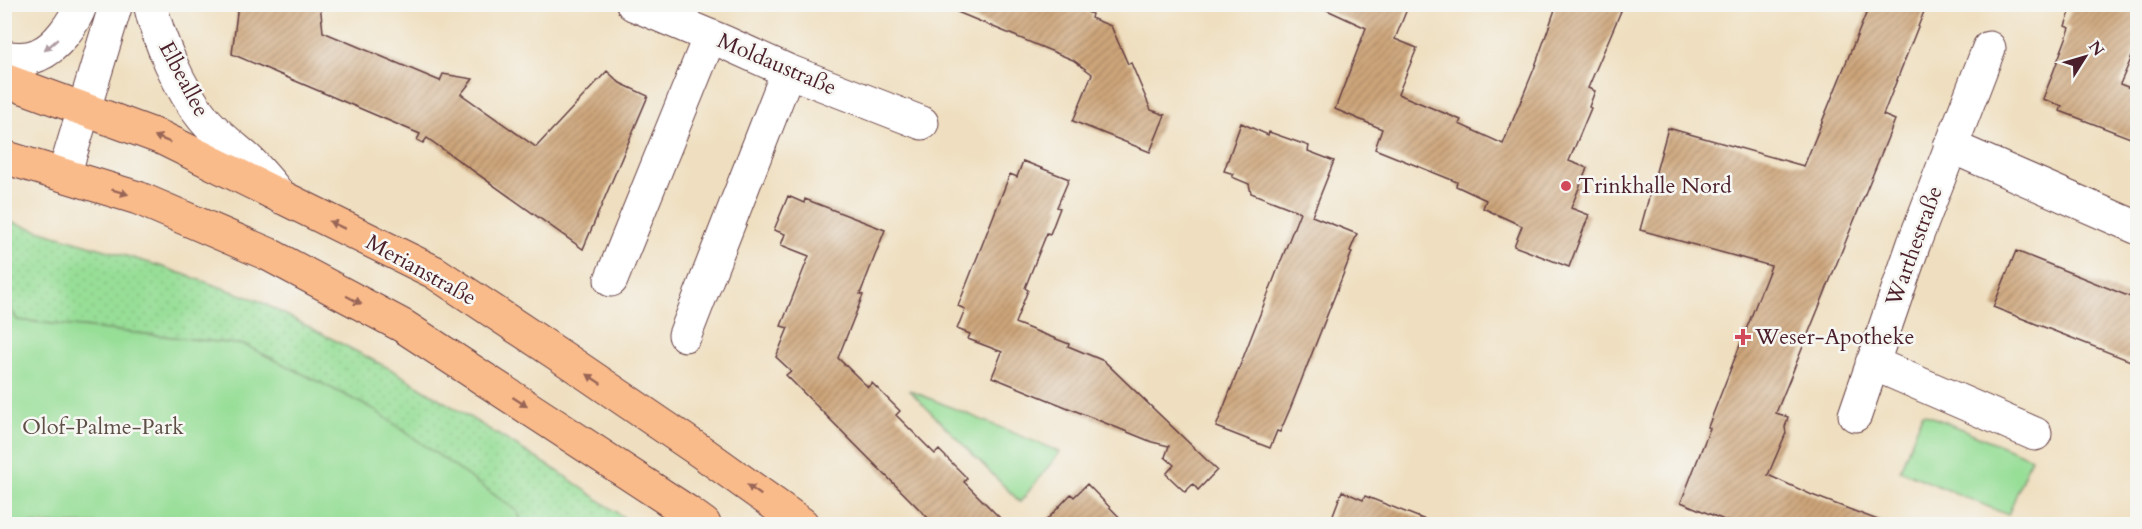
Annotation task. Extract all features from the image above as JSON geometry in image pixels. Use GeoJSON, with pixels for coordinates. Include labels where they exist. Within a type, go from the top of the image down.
{"type":"FeatureCollection","features":[{"type":"Feature","properties":{"kind":"main road","name":"Merianstraße"},"geometry":{"type":"LineString","coordinates":[[4,80],[162,138],[434,272],[599,382],[802,525]]}},
{"type":"Feature","properties":{"kind":"main road"},"geometry":{"type":"LineString","coordinates":[[4,157],[138,198],[267,254],[403,326],[676,504],[704,525]]}},
{"type":"Feature","properties":{"kind":"street"},"geometry":{"type":"LineString","coordinates":[[4,57],[20,59],[39,55],[55,43],[76,17],[81,4]]}},
{"type":"Feature","properties":{"kind":"street"},"geometry":{"type":"LineString","coordinates":[[64,175],[116,4]]}},
{"type":"Feature","properties":{"kind":"street","name":"Elbeallee"},"geometry":{"type":"LineString","coordinates":[[150,4],[176,73],[201,116],[222,139],[249,160],[280,197]]}},
{"type":"Feature","properties":{"kind":"street","name":"Moldaustraße"},"geometry":{"type":"LineString","coordinates":[[634,5],[788,71],[922,123]]}},
{"type":"Feature","properties":{"kind":"street"},"geometry":{"type":"LineString","coordinates":[[611,280],[710,36]]}},
{"type":"Feature","properties":{"kind":"street","name":"Warthestraße"},"geometry":{"type":"LineString","coordinates":[[1855,415],[1914,243],[1989,48]]}},
{"type":"Feature","properties":{"kind":"street"},"geometry":{"type":"LineString","coordinates":[[685,335],[788,71]]}},
{"type":"Feature","properties":{"kind":"street"},"geometry":{"type":"LineString","coordinates":[[1950,146],[2138,228]]}},
{"type":"Feature","properties":{"kind":"street"},"geometry":{"type":"LineString","coordinates":[[1872,363],[2035,434]]}},
{"type":"Feature","properties":{"kind":"green space"},"geometry":{"type":"Polygon","coordinates":[[[4,220],[160,266],[257,300],[394,371],[559,472],[633,524],[523,524],[517,511],[245,345],[17,320],[5,298],[4,220]]]}},
{"type":"Feature","properties":{"kind":"green space","name":"Olof-Palme-Park"},"geometry":{"type":"Polygon","coordinates":[[[5,298],[17,320],[245,345],[373,409],[517,511],[523,524],[5,524],[5,298]]]}},
{"type":"Feature","properties":{"kind":"green space"},"geometry":{"type":"Polygon","coordinates":[[[909,390],[1060,452],[1020,502],[909,390]]]}},
{"type":"Feature","properties":{"kind":"green space"},"geometry":{"type":"Polygon","coordinates":[[[1923,413],[2031,458],[2008,515],[1900,470],[1923,413]]]}},
{"type":"Feature","properties":{"kind":"building"},"geometry":{"type":"Polygon","coordinates":[[[238,4],[320,4],[323,32],[440,81],[443,74],[473,79],[461,94],[536,147],[607,71],[620,83],[648,96],[583,249],[427,138],[423,143],[417,140],[420,134],[232,54],[238,4]]]}},
{"type":"Feature","properties":{"kind":"building"},"geometry":{"type":"Polygon","coordinates":[[[938,4],[1070,4],[1092,14],[1091,18],[1111,26],[1128,64],[1131,63],[1151,110],[1165,115],[1150,152],[1073,121],[1092,74],[1073,60],[938,4]]]}},
{"type":"Feature","properties":{"kind":"building"},"geometry":{"type":"Polygon","coordinates":[[[1314,4],[1409,4],[1395,39],[1417,48],[1398,94],[1461,120],[1459,124],[1503,144],[1534,69],[1557,4],[1624,4],[1588,88],[1595,91],[1589,107],[1591,108],[1569,161],[1587,168],[1571,208],[1589,215],[1569,267],[1514,246],[1522,226],[1483,208],[1486,200],[1456,186],[1457,182],[1375,149],[1382,129],[1335,109],[1366,28],[1314,4]]]}},
{"type":"Feature","properties":{"kind":"building"},"geometry":{"type":"Polygon","coordinates":[[[1870,4],[1927,4],[1883,115],[1895,120],[1776,413],[1788,417],[1786,433],[1768,475],[1812,495],[1883,522],[1883,525],[1736,525],[1681,502],[1771,266],[1640,230],[1668,128],[1804,166],[1870,4]]]}},
{"type":"Feature","properties":{"kind":"building"},"geometry":{"type":"Polygon","coordinates":[[[2073,4],[2138,4],[2138,43],[2120,84],[2138,91],[2138,141],[2060,111],[2062,106],[2043,99],[2070,28],[2065,26],[2073,4]]]}},
{"type":"Feature","properties":{"kind":"building"},"geometry":{"type":"Polygon","coordinates":[[[1241,123],[1268,135],[1269,132],[1309,146],[1308,151],[1334,161],[1312,216],[1357,234],[1290,409],[1270,448],[1216,427],[1300,212],[1251,193],[1249,184],[1232,177],[1234,174],[1224,171],[1241,123]]]}},
{"type":"Feature","properties":{"kind":"building"},"geometry":{"type":"Polygon","coordinates":[[[1023,161],[1069,179],[1057,207],[1060,208],[1050,234],[1047,233],[1025,288],[1028,290],[1015,323],[1069,344],[1068,346],[1104,361],[1217,470],[1198,490],[1193,484],[1185,492],[1166,474],[1174,465],[1165,457],[1169,446],[1152,442],[992,377],[1002,352],[968,339],[970,334],[957,329],[965,309],[958,306],[1010,174],[1017,177],[1023,161]]]}},
{"type":"Feature","properties":{"kind":"building"},"geometry":{"type":"Polygon","coordinates":[[[788,196],[804,203],[805,199],[885,230],[838,358],[868,387],[872,383],[900,411],[896,415],[935,454],[939,450],[967,478],[964,482],[1007,525],[935,525],[786,375],[791,371],[776,357],[788,328],[781,326],[809,256],[781,245],[785,234],[774,230],[788,196]]]}},
{"type":"Feature","properties":{"kind":"building"},"geometry":{"type":"Polygon","coordinates":[[[2016,251],[2138,300],[2138,364],[1993,307],[2016,251]]]}},
{"type":"Feature","properties":{"kind":"building"},"geometry":{"type":"Polygon","coordinates":[[[1087,484],[1127,525],[1042,525],[1071,494],[1074,497],[1087,484]]]}},
{"type":"Feature","properties":{"kind":"building"},"geometry":{"type":"Polygon","coordinates":[[[1342,491],[1363,500],[1365,496],[1433,523],[1432,525],[1329,525],[1342,491]]]}},
{"type":"Feature","properties":{"kind":"place","name":"Trinkhalle Nord"},"geometry":{"type":"Point","coordinates":[1566,186]}},
{"type":"Feature","properties":{"kind":"place","name":"Weser-Apotheke"},"geometry":{"type":"Point","coordinates":[1743,337]}}]}
